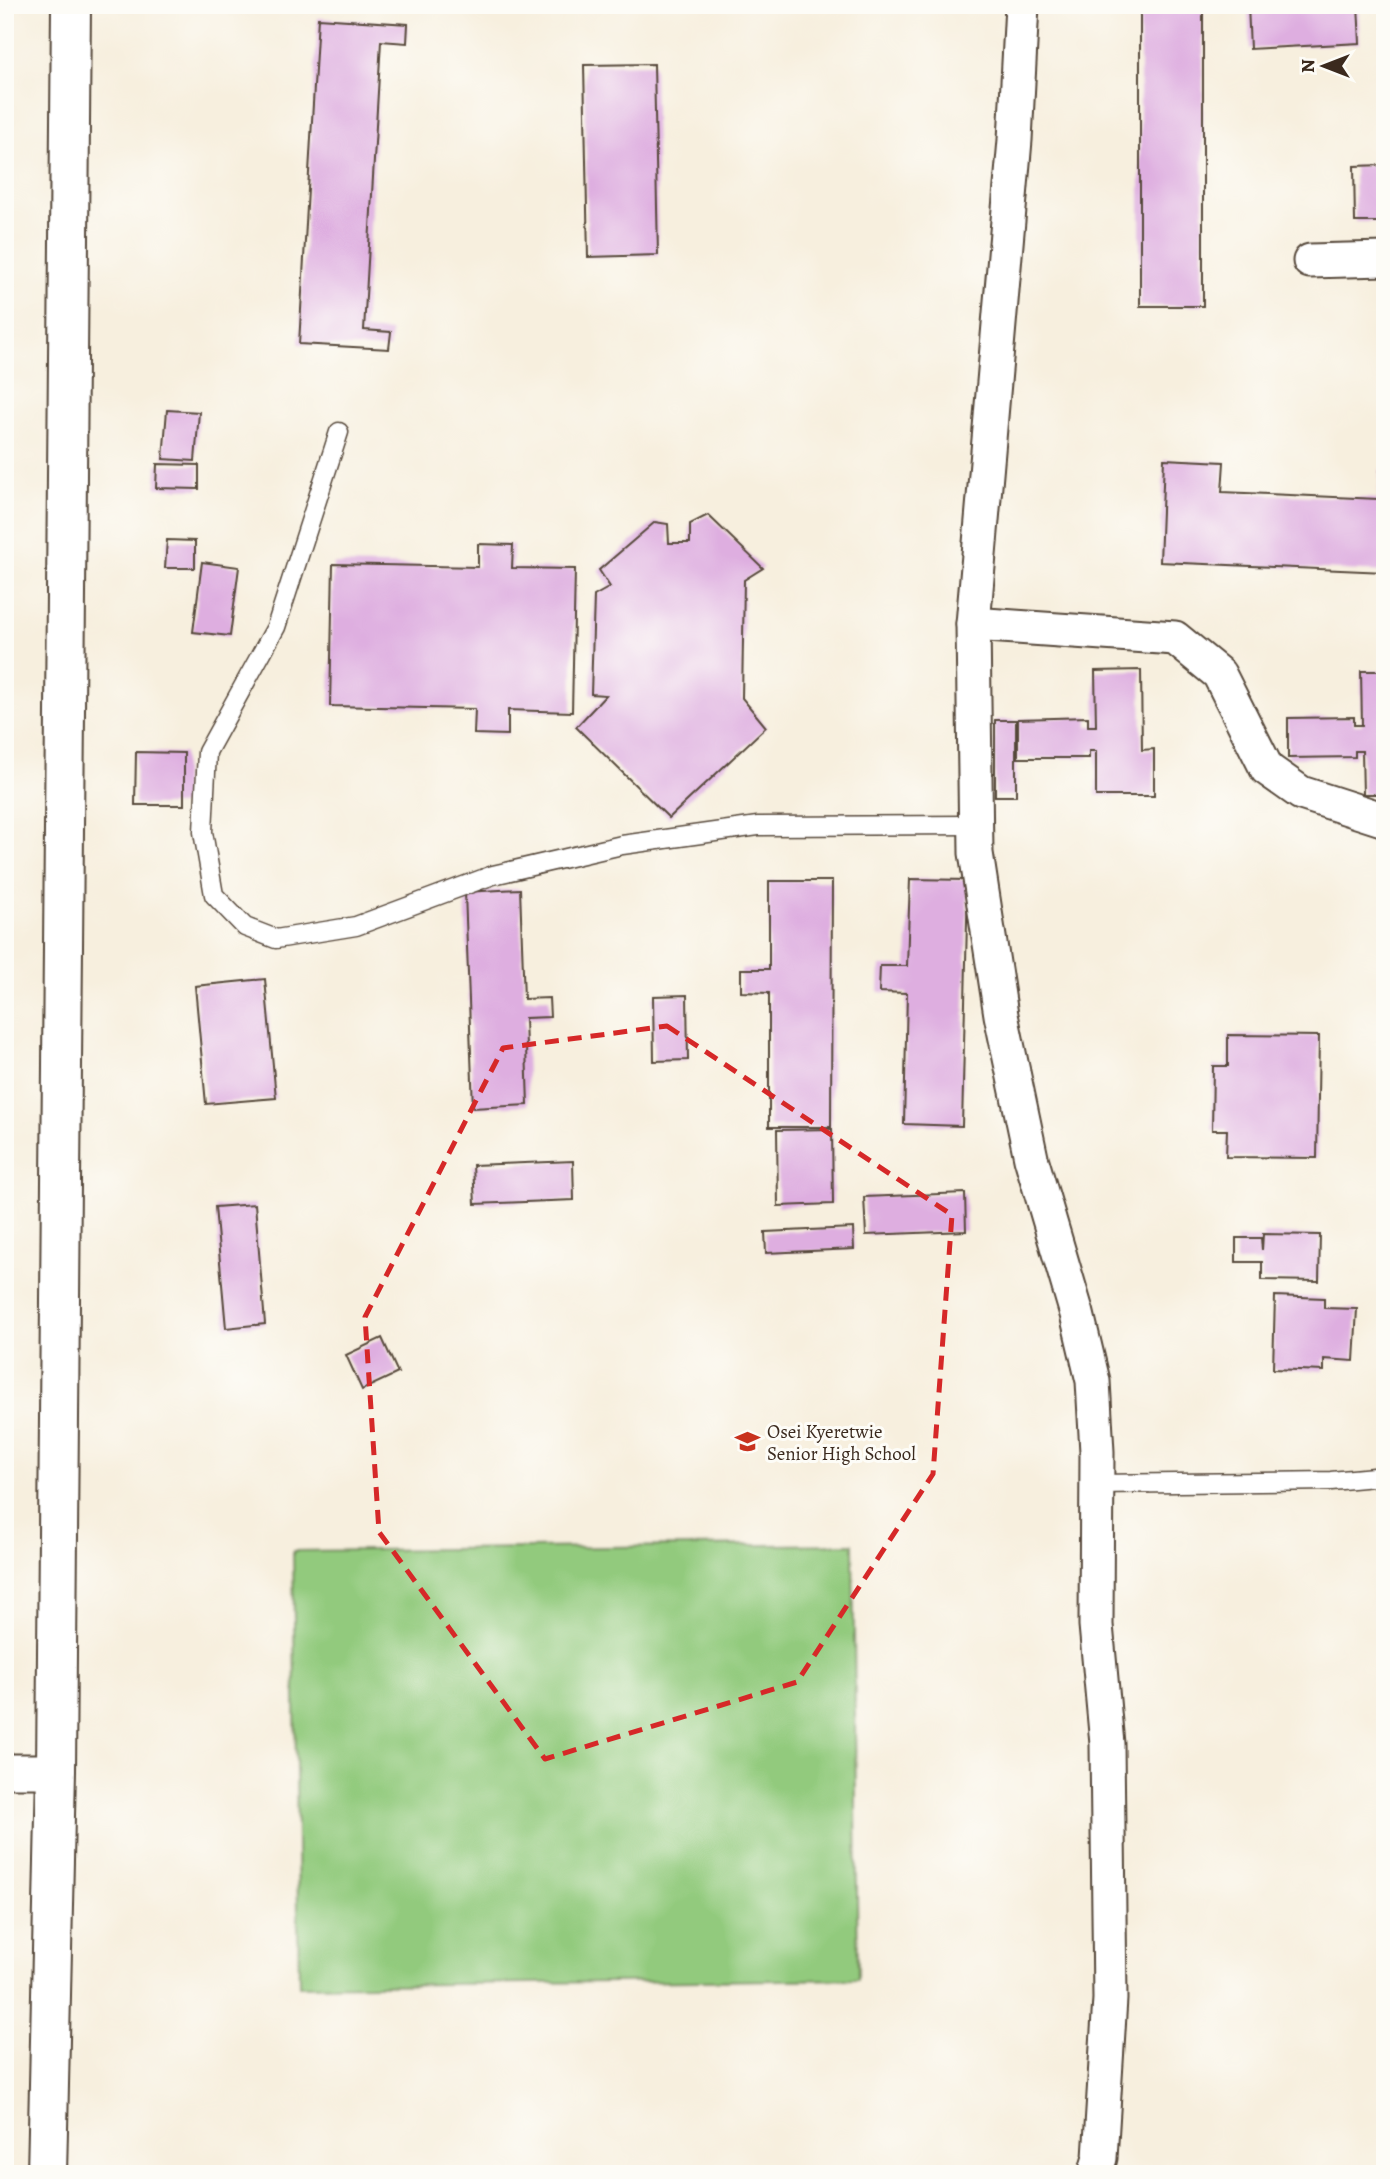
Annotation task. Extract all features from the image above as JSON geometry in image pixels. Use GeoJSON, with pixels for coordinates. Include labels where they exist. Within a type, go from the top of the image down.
{"type":"FeatureCollection","features":[{"type":"Feature","properties":{"kind":"street"},"geometry":{"type":"LineString","coordinates":[[47,2174],[56,1771],[71,5]]}},
{"type":"Feature","properties":{"kind":"street"},"geometry":{"type":"LineString","coordinates":[[1022,5],[1015,139],[973,624],[976,853],[1003,1028],[1031,1158],[1094,1381],[1096,1625],[1107,1744],[1110,1999],[1104,2169]]}},
{"type":"Feature","properties":{"kind":"street"},"geometry":{"type":"LineString","coordinates":[[1311,261],[1385,259]]}},
{"type":"Feature","properties":{"kind":"street"},"geometry":{"type":"LineString","coordinates":[[973,624],[1175,638],[1219,674],[1267,769],[1301,793],[1385,820]]}},
{"type":"Feature","properties":{"kind":"street"},"geometry":{"type":"LineString","coordinates":[[5,1771],[56,1771]]}},
{"type":"Feature","properties":{"kind":"lane"},"geometry":{"type":"LineString","coordinates":[[339,432],[276,627],[207,752],[203,832],[214,895],[245,927],[276,939],[356,926],[493,876],[636,843],[758,826],[976,825]]}},
{"type":"Feature","properties":{"kind":"lane"},"geometry":{"type":"LineString","coordinates":[[1096,1484],[1332,1481],[1385,1476]]}},
{"type":"Feature","properties":{"kind":"highlighted area"},"geometry":{"type":"Polygon","coordinates":[[[667,1026],[952,1215],[933,1474],[797,1682],[545,1759],[379,1532],[365,1317],[503,1048],[667,1026]]]}},
{"type":"Feature","properties":{"kind":"green space"},"geometry":{"type":"Polygon","coordinates":[[[853,1544],[858,1979],[299,1986],[293,1551],[853,1544]]]}},
{"type":"Feature","properties":{"kind":"building"},"geometry":{"type":"Polygon","coordinates":[[[1140,5],[1203,5],[1203,306],[1140,306],[1140,5]]]}},
{"type":"Feature","properties":{"kind":"building"},"geometry":{"type":"Polygon","coordinates":[[[1248,5],[1358,5],[1360,43],[1250,49],[1248,5]]]}},
{"type":"Feature","properties":{"kind":"building"},"geometry":{"type":"Polygon","coordinates":[[[318,18],[408,24],[407,43],[381,41],[364,330],[391,332],[389,349],[299,344],[318,18]]]}},
{"type":"Feature","properties":{"kind":"building"},"geometry":{"type":"Polygon","coordinates":[[[654,64],[658,255],[588,257],[584,65],[654,64]]]}},
{"type":"Feature","properties":{"kind":"building"},"geometry":{"type":"Polygon","coordinates":[[[1385,165],[1385,222],[1355,222],[1354,166],[1385,165]]]}},
{"type":"Feature","properties":{"kind":"building"},"geometry":{"type":"Polygon","coordinates":[[[167,410],[199,412],[195,461],[163,459],[167,410]]]}},
{"type":"Feature","properties":{"kind":"building"},"geometry":{"type":"Polygon","coordinates":[[[1164,459],[1224,462],[1222,492],[1378,499],[1380,469],[1385,469],[1385,572],[1160,562],[1164,459]]]}},
{"type":"Feature","properties":{"kind":"building"},"geometry":{"type":"Polygon","coordinates":[[[157,464],[199,465],[199,489],[156,488],[157,464]]]}},
{"type":"Feature","properties":{"kind":"building"},"geometry":{"type":"Polygon","coordinates":[[[708,515],[763,568],[744,580],[742,698],[766,727],[669,818],[576,727],[606,695],[591,694],[594,596],[610,587],[599,570],[655,522],[668,524],[669,543],[690,543],[690,524],[708,515]]]}},
{"type":"Feature","properties":{"kind":"building"},"geometry":{"type":"Polygon","coordinates":[[[167,540],[195,541],[195,568],[165,568],[167,540]]]}},
{"type":"Feature","properties":{"kind":"building"},"geometry":{"type":"Polygon","coordinates":[[[478,544],[513,545],[512,568],[575,569],[572,712],[508,710],[508,735],[474,734],[475,709],[330,706],[333,564],[478,567],[478,544]]]}},
{"type":"Feature","properties":{"kind":"building"},"geometry":{"type":"Polygon","coordinates":[[[202,562],[239,567],[230,636],[193,632],[202,562]]]}},
{"type":"Feature","properties":{"kind":"building"},"geometry":{"type":"Polygon","coordinates":[[[1141,670],[1142,750],[1154,749],[1154,796],[1096,796],[1096,751],[1089,751],[1089,758],[1018,758],[1018,719],[1088,717],[1088,726],[1096,726],[1095,671],[1141,670]]]}},
{"type":"Feature","properties":{"kind":"building"},"geometry":{"type":"Polygon","coordinates":[[[1361,671],[1385,671],[1385,794],[1363,794],[1362,751],[1355,751],[1355,757],[1288,758],[1288,718],[1354,717],[1354,725],[1362,725],[1361,671]]]}},
{"type":"Feature","properties":{"kind":"building"},"geometry":{"type":"Polygon","coordinates":[[[995,720],[1016,720],[1016,796],[995,796],[995,720]]]}},
{"type":"Feature","properties":{"kind":"building"},"geometry":{"type":"Polygon","coordinates":[[[136,752],[184,753],[184,805],[135,805],[136,752]]]}},
{"type":"Feature","properties":{"kind":"building"},"geometry":{"type":"Polygon","coordinates":[[[910,879],[968,880],[962,1126],[904,1124],[907,993],[879,992],[880,966],[907,966],[910,879]]]}},
{"type":"Feature","properties":{"kind":"building"},"geometry":{"type":"Polygon","coordinates":[[[769,881],[832,881],[831,1127],[769,1127],[769,993],[741,992],[741,969],[769,969],[769,881]]]}},
{"type":"Feature","properties":{"kind":"building"},"geometry":{"type":"Polygon","coordinates":[[[520,889],[524,999],[549,998],[550,1017],[525,1018],[528,1105],[473,1108],[465,892],[520,889]]]}},
{"type":"Feature","properties":{"kind":"building"},"geometry":{"type":"Polygon","coordinates":[[[265,979],[276,1098],[206,1104],[195,986],[265,979]]]}},
{"type":"Feature","properties":{"kind":"building"},"geometry":{"type":"Polygon","coordinates":[[[687,995],[688,1060],[654,1061],[653,996],[687,995]]]}},
{"type":"Feature","properties":{"kind":"building"},"geometry":{"type":"Polygon","coordinates":[[[1228,1035],[1319,1036],[1317,1158],[1226,1157],[1227,1130],[1212,1130],[1213,1066],[1228,1066],[1228,1035]]]}},
{"type":"Feature","properties":{"kind":"building"},"geometry":{"type":"Polygon","coordinates":[[[832,1129],[833,1204],[778,1206],[777,1130],[832,1129]]]}},
{"type":"Feature","properties":{"kind":"building"},"geometry":{"type":"Polygon","coordinates":[[[573,1161],[574,1200],[475,1204],[473,1165],[573,1161]]]}},
{"type":"Feature","properties":{"kind":"building"},"geometry":{"type":"Polygon","coordinates":[[[965,1193],[966,1231],[866,1235],[864,1197],[965,1193]]]}},
{"type":"Feature","properties":{"kind":"building"},"geometry":{"type":"Polygon","coordinates":[[[255,1204],[265,1324],[226,1328],[215,1207],[255,1204]]]}},
{"type":"Feature","properties":{"kind":"building"},"geometry":{"type":"Polygon","coordinates":[[[853,1228],[854,1249],[766,1253],[765,1232],[853,1228]]]}},
{"type":"Feature","properties":{"kind":"building"},"geometry":{"type":"Polygon","coordinates":[[[1263,1234],[1320,1235],[1319,1281],[1262,1280],[1262,1262],[1236,1262],[1236,1238],[1261,1238],[1262,1250],[1263,1234]]]}},
{"type":"Feature","properties":{"kind":"building"},"geometry":{"type":"Polygon","coordinates":[[[1275,1296],[1324,1298],[1324,1308],[1357,1309],[1354,1361],[1324,1359],[1324,1371],[1273,1369],[1275,1296]]]}},
{"type":"Feature","properties":{"kind":"building"},"geometry":{"type":"Polygon","coordinates":[[[382,1338],[398,1373],[362,1390],[346,1355],[382,1338]]]}},
{"type":"Feature","properties":{"kind":"place","name":"Osei Kyeretwie Senior High School"},"geometry":{"type":"Point","coordinates":[747,1442]}}]}
